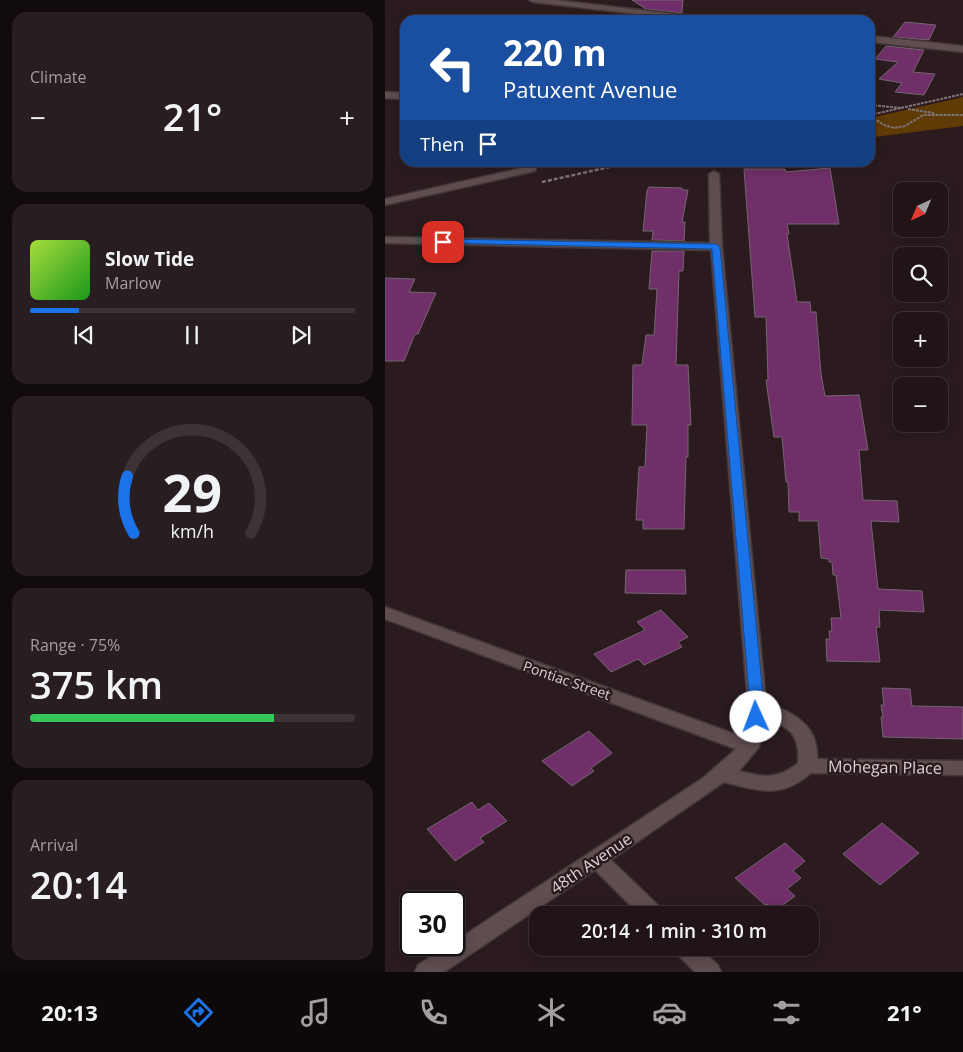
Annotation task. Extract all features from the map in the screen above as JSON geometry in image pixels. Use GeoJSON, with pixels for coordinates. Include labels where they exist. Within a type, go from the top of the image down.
{"type":"FeatureCollection","features":[{"type":"Feature","properties":{"kind":"street"},"geometry":{"type":"LineString","coordinates":[[533,0],[666,15]]}},
{"type":"Feature","properties":{"kind":"street"},"geometry":{"type":"LineString","coordinates":[[875,39],[963,49]]}},
{"type":"Feature","properties":{"kind":"street"},"geometry":{"type":"LineString","coordinates":[[385,95],[400,96]]}},
{"type":"Feature","properties":{"kind":"street"},"geometry":{"type":"LineString","coordinates":[[385,202],[531,169]]}},
{"type":"Feature","properties":{"kind":"street"},"geometry":{"type":"LineString","coordinates":[[714,174],[716,247],[757,706],[755,728],[750,747]]}},
{"type":"Feature","properties":{"kind":"street"},"geometry":{"type":"LineString","coordinates":[[385,240],[716,247]]}},
{"type":"Feature","properties":{"kind":"street","name":"Pontiac Street"},"geometry":{"type":"LineString","coordinates":[[385,613],[750,747]]}},
{"type":"Feature","properties":{"kind":"street"},"geometry":{"type":"LineString","coordinates":[[721,774],[761,784],[791,780],[807,766],[807,743],[797,727],[778,714],[757,706]]}},
{"type":"Feature","properties":{"kind":"street","name":"48th Avenue"},"geometry":{"type":"LineString","coordinates":[[426,972],[738,763],[750,747]]}},
{"type":"Feature","properties":{"kind":"street","name":"Mohegan Place"},"geometry":{"type":"LineString","coordinates":[[807,766],[963,768]]}},
{"type":"Feature","properties":{"kind":"street"},"geometry":{"type":"LineString","coordinates":[[597,859],[644,906]]}},
{"type":"Feature","properties":{"kind":"street"},"geometry":{"type":"LineString","coordinates":[[694,956],[710,972]]}},
{"type":"Feature","properties":{"kind":"path"},"geometry":{"type":"LineString","coordinates":[[875,115],[963,94]]}},
{"type":"Feature","properties":{"kind":"path"},"geometry":{"type":"LineString","coordinates":[[875,106],[963,115]]}},
{"type":"Feature","properties":{"kind":"path"},"geometry":{"type":"LineString","coordinates":[[875,120],[897,128],[905,126],[920,116],[939,114]]}},
{"type":"Feature","properties":{"kind":"shaded area"},"geometry":{"type":"Polygon","coordinates":[[[963,97],[963,126],[875,137],[875,117],[963,97]]]}},
{"type":"Feature","properties":{"kind":"building"},"geometry":{"type":"Polygon","coordinates":[[[632,0],[683,0],[682,13],[646,9],[632,0]]]}},
{"type":"Feature","properties":{"kind":"building"},"geometry":{"type":"Polygon","coordinates":[[[905,22],[936,25],[929,40],[893,37],[905,22]]]}},
{"type":"Feature","properties":{"kind":"building"},"geometry":{"type":"Polygon","coordinates":[[[886,46],[924,50],[913,72],[935,74],[924,95],[895,92],[902,83],[879,79],[898,62],[875,59],[886,46]]]}},
{"type":"Feature","properties":{"kind":"building"},"geometry":{"type":"Polygon","coordinates":[[[830,168],[839,224],[787,224],[789,234],[787,234],[797,302],[810,302],[811,312],[816,312],[821,374],[825,396],[859,395],[868,450],[859,450],[863,500],[897,501],[899,522],[871,521],[878,589],[922,591],[924,612],[879,610],[880,627],[876,627],[880,662],[827,661],[826,639],[830,639],[829,631],[832,631],[831,618],[841,618],[836,575],[833,575],[832,562],[829,562],[829,559],[821,558],[818,521],[799,521],[799,512],[789,512],[788,482],[786,482],[782,437],[774,437],[766,380],[768,380],[766,317],[755,317],[744,169],[785,169],[786,172],[830,168]]]}},
{"type":"Feature","properties":{"kind":"building"},"geometry":{"type":"Polygon","coordinates":[[[649,187],[682,188],[682,190],[688,190],[682,222],[685,222],[684,241],[652,240],[653,231],[643,231],[649,187]]]}},
{"type":"Feature","properties":{"kind":"building"},"geometry":{"type":"Polygon","coordinates":[[[652,251],[684,251],[683,271],[679,271],[676,365],[688,365],[691,425],[688,425],[684,529],[643,529],[643,520],[636,520],[639,467],[645,467],[647,425],[632,425],[633,365],[642,365],[646,335],[654,335],[657,289],[649,289],[652,251]]]}},
{"type":"Feature","properties":{"kind":"building"},"geometry":{"type":"Polygon","coordinates":[[[385,278],[415,279],[409,292],[436,293],[418,334],[415,334],[404,361],[385,361],[385,278]]]}},
{"type":"Feature","properties":{"kind":"building"},"geometry":{"type":"Polygon","coordinates":[[[626,570],[685,570],[686,594],[625,593],[626,570]]]}},
{"type":"Feature","properties":{"kind":"building"},"geometry":{"type":"Polygon","coordinates":[[[661,610],[688,637],[678,642],[682,647],[644,665],[638,659],[611,672],[594,654],[645,630],[637,622],[661,610]]]}},
{"type":"Feature","properties":{"kind":"building"},"geometry":{"type":"Polygon","coordinates":[[[882,688],[910,689],[912,706],[963,707],[963,739],[883,737],[881,705],[884,705],[882,688]]]}},
{"type":"Feature","properties":{"kind":"building"},"geometry":{"type":"Polygon","coordinates":[[[589,731],[612,753],[591,768],[594,771],[572,786],[542,761],[589,731]]]}},
{"type":"Feature","properties":{"kind":"building"},"geometry":{"type":"Polygon","coordinates":[[[472,802],[478,810],[489,803],[507,821],[480,838],[484,842],[455,861],[427,829],[472,802]]]}},
{"type":"Feature","properties":{"kind":"building"},"geometry":{"type":"Polygon","coordinates":[[[882,823],[919,853],[880,885],[843,854],[882,823]]]}},
{"type":"Feature","properties":{"kind":"building"},"geometry":{"type":"Polygon","coordinates":[[[785,843],[805,861],[793,871],[801,878],[787,889],[795,896],[782,906],[765,905],[735,878],[785,843]]]}},
{"type":"Feature","properties":{"kind":"route"},"geometry":{"type":"LineString","coordinates":[[443,242],[716,247],[757,706],[756,717]]}}]}
